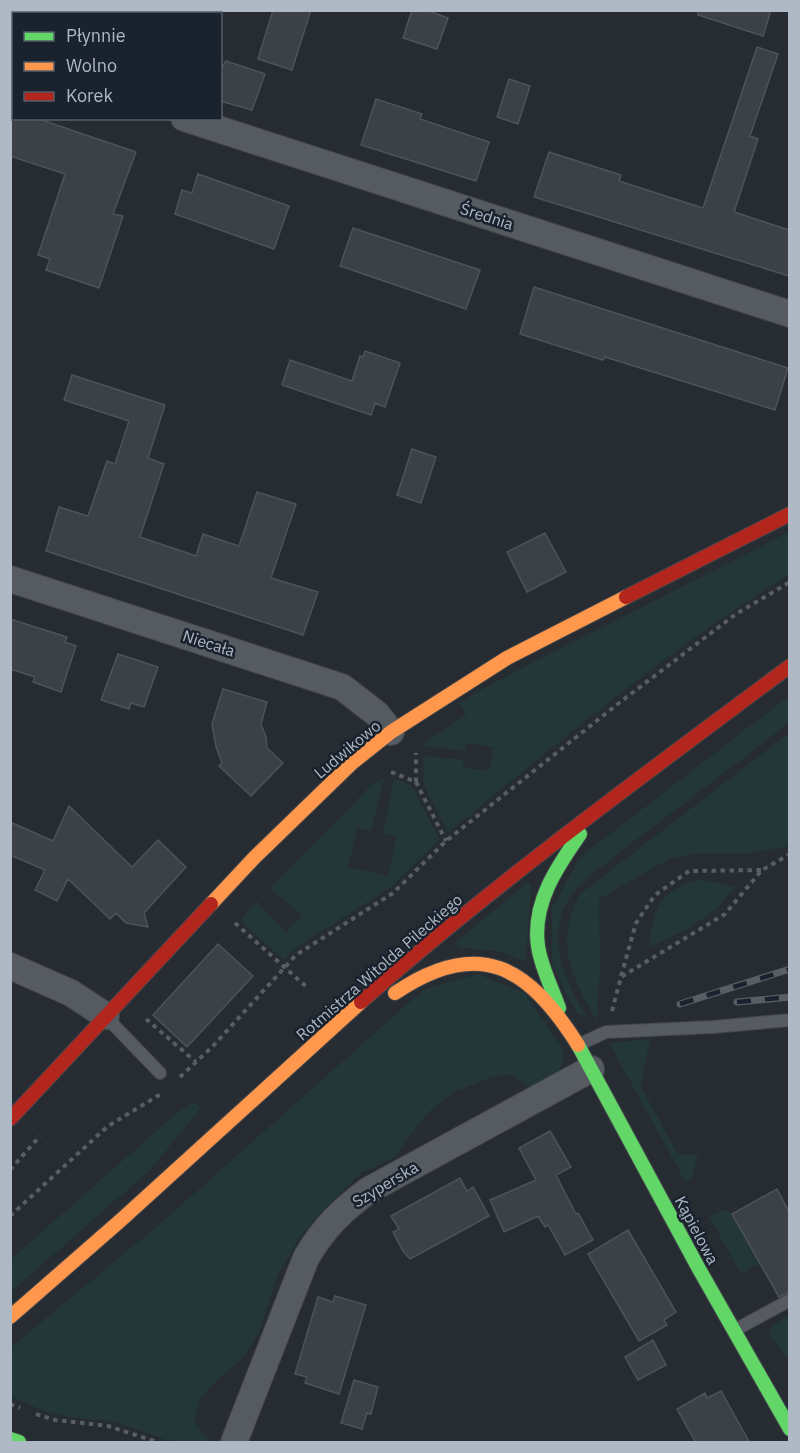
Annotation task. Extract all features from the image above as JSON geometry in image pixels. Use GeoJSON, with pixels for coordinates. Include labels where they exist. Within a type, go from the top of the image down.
{"type":"FeatureCollection","features":[{"type":"Feature","properties":{"kind":"main road","name":"Ludwikowo"},"geometry":{"type":"LineString","coordinates":[[10,1119],[254,858],[340,774],[391,732],[507,658],[789,513]]}},
{"type":"Feature","properties":{"kind":"main road","name":"Rotmistrza Witolda Pileckiego"},"geometry":{"type":"LineString","coordinates":[[10,1317],[449,926],[544,850],[789,666]]}},
{"type":"Feature","properties":{"kind":"main road"},"geometry":{"type":"LineString","coordinates":[[564,1021],[538,946],[540,907],[551,877],[565,855],[582,830],[612,799]]}},
{"type":"Feature","properties":{"kind":"main road"},"geometry":{"type":"LineString","coordinates":[[315,1044],[434,970],[472,962],[493,964],[513,972],[528,982],[564,1021]]}},
{"type":"Feature","properties":{"kind":"main road","name":"Kąpielowa"},"geometry":{"type":"LineString","coordinates":[[564,1021],[789,1429]]}},
{"type":"Feature","properties":{"kind":"main road"},"geometry":{"type":"LineString","coordinates":[[10,1439],[18,1442]]}},
{"type":"Feature","properties":{"kind":"street","name":"Średnia"},"geometry":{"type":"LineString","coordinates":[[190,120],[789,314]]}},
{"type":"Feature","properties":{"kind":"street","name":"Niecała"},"geometry":{"type":"LineString","coordinates":[[10,579],[342,687],[377,714],[391,732]]}},
{"type":"Feature","properties":{"kind":"street"},"geometry":{"type":"LineString","coordinates":[[10,966],[71,993],[106,1016]]}},
{"type":"Feature","properties":{"kind":"street","name":"Szyperska"},"geometry":{"type":"LineString","coordinates":[[234,1443],[306,1258],[318,1238],[341,1211],[369,1190],[591,1068]]}},
{"type":"Feature","properties":{"kind":"lane"},"geometry":{"type":"LineString","coordinates":[[106,1016],[160,1073]]}},
{"type":"Feature","properties":{"kind":"lane"},"geometry":{"type":"LineString","coordinates":[[578,1045],[606,1032],[714,1027],[789,1020]]}},
{"type":"Feature","properties":{"kind":"lane"},"geometry":{"type":"LineString","coordinates":[[734,1331],[789,1300]]}},
{"type":"Feature","properties":{"kind":"path"},"geometry":{"type":"LineString","coordinates":[[178,1079],[296,955],[393,892],[446,841],[619,703],[727,621],[789,582]]}},
{"type":"Feature","properties":{"kind":"path"},"geometry":{"type":"LineString","coordinates":[[416,752],[416,782],[446,841]]}},
{"type":"Feature","properties":{"kind":"path"},"geometry":{"type":"LineString","coordinates":[[381,769],[416,782]]}},
{"type":"Feature","properties":{"kind":"path"},"geometry":{"type":"LineString","coordinates":[[621,977],[725,914],[762,870],[789,854]]}},
{"type":"Feature","properties":{"kind":"path"},"geometry":{"type":"LineString","coordinates":[[606,1032],[636,923],[655,895],[689,871],[762,870]]}},
{"type":"Feature","properties":{"kind":"path"},"geometry":{"type":"LineString","coordinates":[[233,921],[309,989]]}},
{"type":"Feature","properties":{"kind":"path"},"geometry":{"type":"LineString","coordinates":[[143,1016],[196,1062]]}},
{"type":"Feature","properties":{"kind":"path"},"geometry":{"type":"LineString","coordinates":[[10,1216],[108,1126],[165,1090]]}},
{"type":"Feature","properties":{"kind":"path"},"geometry":{"type":"LineString","coordinates":[[45,1418],[108,1426],[157,1443]]}},
{"type":"Feature","properties":{"kind":"shaded area"},"geometry":{"type":"Polygon","coordinates":[[[789,532],[789,575],[657,665],[572,731],[448,833],[424,786],[423,756],[464,760],[463,768],[490,770],[493,747],[466,743],[465,751],[423,746],[466,715],[459,703],[493,683],[789,532]]]}},
{"type":"Feature","properties":{"kind":"shaded area"},"geometry":{"type":"Polygon","coordinates":[[[789,696],[789,723],[593,873],[576,889],[565,906],[558,942],[567,978],[586,1016],[578,1014],[552,963],[552,908],[580,857],[789,696]]]}},
{"type":"Feature","properties":{"kind":"shaded area"},"geometry":{"type":"Polygon","coordinates":[[[789,733],[789,846],[750,853],[701,853],[671,858],[599,899],[600,966],[597,1021],[573,974],[569,959],[568,928],[580,894],[789,733]]]}},
{"type":"Feature","properties":{"kind":"shaded area"},"geometry":{"type":"Polygon","coordinates":[[[384,779],[371,831],[358,828],[348,867],[388,876],[396,837],[383,833],[394,779],[411,785],[440,839],[392,886],[296,948],[284,960],[244,925],[242,918],[257,901],[286,932],[302,915],[271,890],[271,887],[372,784],[384,779]]]}},
{"type":"Feature","properties":{"kind":"shaded area"},"geometry":{"type":"Polygon","coordinates":[[[699,879],[734,887],[719,907],[686,930],[648,948],[660,904],[674,890],[699,879]]]}},
{"type":"Feature","properties":{"kind":"shaded area"},"geometry":{"type":"Polygon","coordinates":[[[527,883],[531,884],[526,959],[521,960],[502,952],[458,947],[456,942],[458,940],[527,883]]]}},
{"type":"Feature","properties":{"kind":"shaded area"},"geometry":{"type":"Polygon","coordinates":[[[478,974],[525,993],[563,1049],[563,1064],[557,1074],[531,1088],[511,1075],[495,1076],[455,1092],[427,1113],[394,1158],[361,1173],[321,1212],[299,1238],[277,1277],[259,1332],[246,1355],[201,1397],[194,1421],[210,1442],[172,1442],[115,1422],[47,1412],[11,1397],[11,1347],[161,1223],[424,989],[478,974]]]}},
{"type":"Feature","properties":{"kind":"shaded area"},"geometry":{"type":"Polygon","coordinates":[[[650,1039],[641,1086],[677,1153],[698,1155],[692,1176],[686,1183],[609,1043],[650,1039]]]}},
{"type":"Feature","properties":{"kind":"shaded area"},"geometry":{"type":"Polygon","coordinates":[[[194,1102],[201,1108],[151,1169],[11,1292],[11,1259],[180,1110],[194,1102]]]}},
{"type":"Feature","properties":{"kind":"shaded area"},"geometry":{"type":"Polygon","coordinates":[[[724,1210],[732,1214],[760,1263],[741,1274],[709,1216],[724,1210]]]}},
{"type":"Feature","properties":{"kind":"shaded area"},"geometry":{"type":"Polygon","coordinates":[[[789,1316],[789,1361],[769,1334],[774,1325],[789,1316]]]}},
{"type":"Feature","properties":{"kind":"building"},"geometry":{"type":"Polygon","coordinates":[[[273,10],[311,10],[292,70],[258,59],[273,10]]]}},
{"type":"Feature","properties":{"kind":"building"},"geometry":{"type":"Polygon","coordinates":[[[412,10],[426,10],[448,18],[437,49],[403,38],[412,10]]]}},
{"type":"Feature","properties":{"kind":"building"},"geometry":{"type":"Polygon","coordinates":[[[698,10],[771,10],[763,36],[698,15],[698,10]]]}},
{"type":"Feature","properties":{"kind":"building"},"geometry":{"type":"Polygon","coordinates":[[[757,47],[778,54],[750,136],[758,139],[734,212],[789,230],[789,276],[534,197],[549,152],[621,175],[619,181],[703,208],[757,47]]]}},
{"type":"Feature","properties":{"kind":"building"},"geometry":{"type":"Polygon","coordinates":[[[226,61],[265,74],[252,110],[222,102],[222,68],[226,61]]]}},
{"type":"Feature","properties":{"kind":"building"},"geometry":{"type":"Polygon","coordinates":[[[509,79],[530,86],[518,124],[497,117],[509,79]]]}},
{"type":"Feature","properties":{"kind":"building"},"geometry":{"type":"Polygon","coordinates":[[[376,99],[422,114],[420,119],[489,142],[476,181],[361,145],[376,99]]]}},
{"type":"Feature","properties":{"kind":"building"},"geometry":{"type":"Polygon","coordinates":[[[10,118],[12,120],[42,120],[136,152],[113,214],[123,216],[99,288],[46,270],[50,259],[38,255],[65,174],[10,156],[10,118]]]}},
{"type":"Feature","properties":{"kind":"building"},"geometry":{"type":"Polygon","coordinates":[[[198,174],[289,206],[274,249],[175,214],[182,190],[192,193],[198,174]]]}},
{"type":"Feature","properties":{"kind":"building"},"geometry":{"type":"Polygon","coordinates":[[[353,228],[480,270],[466,309],[340,266],[353,228]]]}},
{"type":"Feature","properties":{"kind":"building"},"geometry":{"type":"Polygon","coordinates":[[[534,287],[788,368],[775,410],[605,357],[603,360],[520,334],[534,287]]]}},
{"type":"Feature","properties":{"kind":"building"},"geometry":{"type":"Polygon","coordinates":[[[365,351],[400,363],[385,407],[375,403],[371,415],[282,385],[290,360],[352,381],[360,356],[363,357],[365,351]]]}},
{"type":"Feature","properties":{"kind":"building"},"geometry":{"type":"Polygon","coordinates":[[[72,375],[165,405],[148,458],[164,464],[140,537],[196,556],[203,534],[239,546],[257,492],[296,504],[271,578],[318,592],[303,635],[46,551],[59,507],[88,516],[107,461],[115,464],[129,421],[64,400],[72,375]]]}},
{"type":"Feature","properties":{"kind":"building"},"geometry":{"type":"Polygon","coordinates":[[[412,449],[436,457],[421,503],[397,495],[412,449]]]}},
{"type":"Feature","properties":{"kind":"building"},"geometry":{"type":"Polygon","coordinates":[[[545,533],[566,572],[527,592],[507,552],[545,533]]]}},
{"type":"Feature","properties":{"kind":"building"},"geometry":{"type":"Polygon","coordinates":[[[10,619],[67,637],[65,642],[76,646],[61,692],[33,682],[35,677],[10,669],[10,619]]]}},
{"type":"Feature","properties":{"kind":"building"},"geometry":{"type":"Polygon","coordinates":[[[118,654],[158,667],[144,707],[131,703],[129,709],[101,700],[118,654]]]}},
{"type":"Feature","properties":{"kind":"building"},"geometry":{"type":"Polygon","coordinates":[[[223,689],[267,702],[261,724],[267,748],[283,763],[251,796],[219,766],[222,763],[216,747],[212,724],[223,689]]]}},
{"type":"Feature","properties":{"kind":"building"},"geometry":{"type":"Polygon","coordinates":[[[69,806],[132,867],[158,840],[186,867],[144,913],[148,927],[126,923],[116,913],[110,919],[68,879],[57,901],[35,890],[45,870],[10,855],[10,822],[53,841],[69,806]]]}},
{"type":"Feature","properties":{"kind":"building"},"geometry":{"type":"Polygon","coordinates":[[[218,944],[253,976],[187,1047],[153,1015],[218,944]]]}},
{"type":"Feature","properties":{"kind":"building"},"geometry":{"type":"Polygon","coordinates":[[[550,1131],[571,1167],[556,1175],[576,1214],[578,1213],[593,1240],[565,1255],[548,1225],[545,1227],[538,1216],[504,1232],[490,1200],[536,1180],[519,1148],[550,1131]]]}},
{"type":"Feature","properties":{"kind":"building"},"geometry":{"type":"Polygon","coordinates":[[[460,1178],[467,1191],[473,1187],[489,1216],[410,1259],[393,1232],[399,1229],[391,1216],[460,1178]]]}},
{"type":"Feature","properties":{"kind":"building"},"geometry":{"type":"Polygon","coordinates":[[[777,1189],[789,1212],[789,1292],[779,1297],[732,1214],[777,1189]]]}},
{"type":"Feature","properties":{"kind":"building"},"geometry":{"type":"Polygon","coordinates":[[[628,1230],[676,1312],[664,1320],[667,1325],[639,1341],[588,1254],[628,1230]]]}},
{"type":"Feature","properties":{"kind":"building"},"geometry":{"type":"Polygon","coordinates":[[[335,1296],[366,1305],[339,1394],[305,1383],[307,1377],[295,1374],[318,1297],[333,1302],[335,1296]]]}},
{"type":"Feature","properties":{"kind":"building"},"geometry":{"type":"Polygon","coordinates":[[[653,1340],[666,1365],[638,1380],[625,1357],[653,1340]]]}},
{"type":"Feature","properties":{"kind":"building"},"geometry":{"type":"Polygon","coordinates":[[[354,1380],[378,1387],[371,1414],[367,1413],[362,1429],[341,1423],[354,1380]]]}},
{"type":"Feature","properties":{"kind":"building"},"geometry":{"type":"Polygon","coordinates":[[[721,1391],[750,1443],[696,1443],[677,1409],[705,1393],[707,1398],[721,1391]]]}},
{"type":"Feature","properties":{"kind":"railway"},"geometry":{"type":"LineString","coordinates":[[680,1004],[790,969]]}},
{"type":"Feature","properties":{"kind":"railway"},"geometry":{"type":"LineString","coordinates":[[737,1002],[790,997]]}},
{"type":"Feature","properties":{"kind":"traffic: fast"},"geometry":{"type":"LineString","coordinates":[[559,1008],[539,954],[537,930],[548,886],[580,834]]}},
{"type":"Feature","properties":{"kind":"traffic: fast"},"geometry":{"type":"LineString","coordinates":[[578,1045],[699,1269],[790,1429]]}},
{"type":"Feature","properties":{"kind":"traffic: fast"},"geometry":{"type":"LineString","coordinates":[[10,1439],[19,1442]]}},
{"type":"Feature","properties":{"kind":"traffic: slow"},"geometry":{"type":"LineString","coordinates":[[211,904],[254,858],[352,763],[391,732],[507,658],[626,597]]}},
{"type":"Feature","properties":{"kind":"traffic: slow"},"geometry":{"type":"LineString","coordinates":[[395,993],[425,976],[452,966],[477,964],[499,968],[520,979],[540,996],[578,1045]]}},
{"type":"Feature","properties":{"kind":"traffic: slow"},"geometry":{"type":"LineString","coordinates":[[10,1317],[121,1220],[361,1002]]}},
{"type":"Feature","properties":{"kind":"traffic: jam"},"geometry":{"type":"LineString","coordinates":[[626,597],[790,514]]}},
{"type":"Feature","properties":{"kind":"traffic: jam"},"geometry":{"type":"LineString","coordinates":[[361,1002],[518,871],[790,666]]}},
{"type":"Feature","properties":{"kind":"traffic: jam"},"geometry":{"type":"LineString","coordinates":[[10,1119],[211,904]]}}]}
